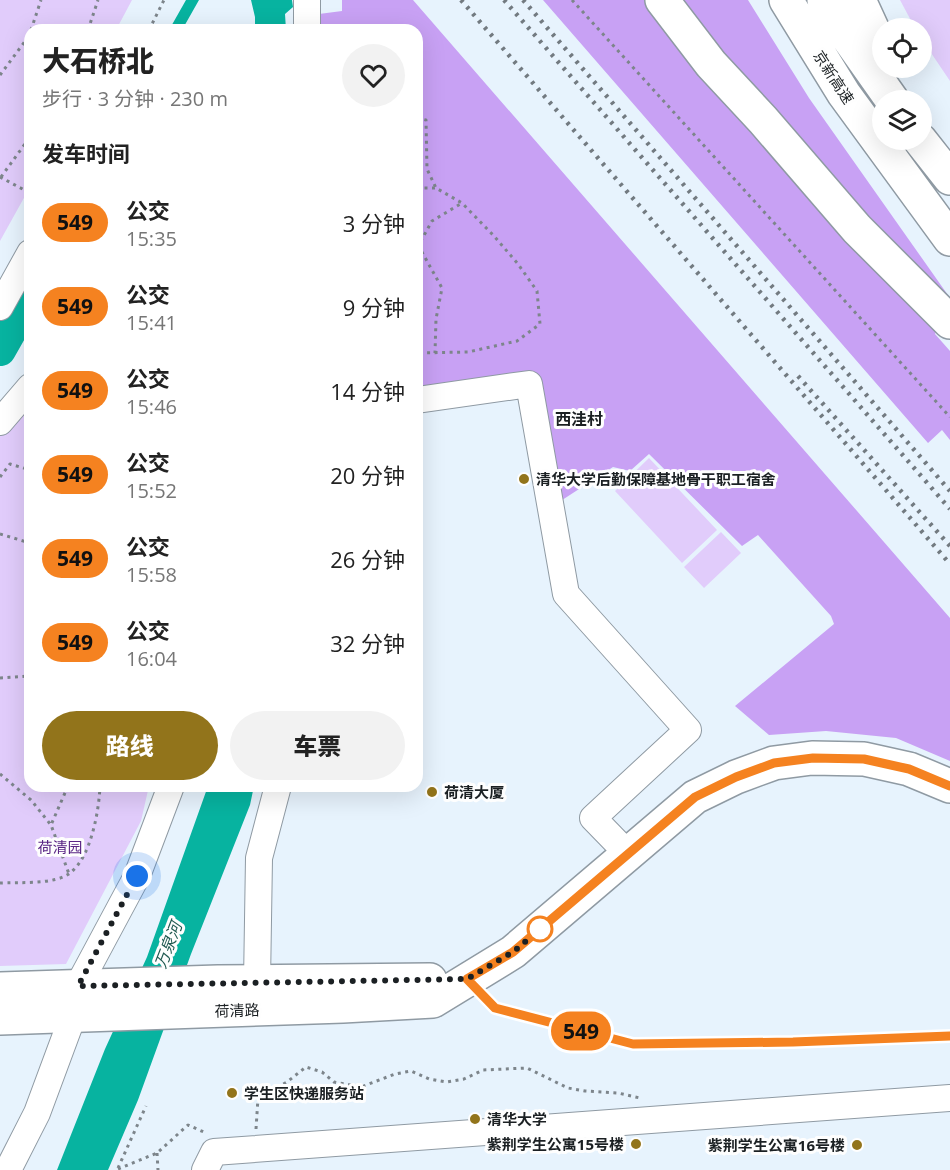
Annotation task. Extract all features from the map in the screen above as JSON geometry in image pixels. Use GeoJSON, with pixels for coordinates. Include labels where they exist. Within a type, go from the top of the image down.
{"type":"FeatureCollection","features":[{"type":"Feature","properties":{"kind":"main road"},"geometry":{"type":"LineString","coordinates":[[662,0],[711,64],[763,120],[857,229],[950,322]]}},
{"type":"Feature","properties":{"kind":"main road","name":"京新高速"},"geometry":{"type":"LineString","coordinates":[[786,0],[844,94],[950,238]]}},
{"type":"Feature","properties":{"kind":"main road"},"geometry":{"type":"LineString","coordinates":[[824,0],[885,90]]}},
{"type":"Feature","properties":{"kind":"main road"},"geometry":{"type":"LineString","coordinates":[[860,0],[872,27]]}},
{"type":"Feature","properties":{"kind":"main road"},"geometry":{"type":"LineString","coordinates":[[929,150],[950,178]]}},
{"type":"Feature","properties":{"kind":"main road","name":"荷清路"},"geometry":{"type":"LineString","coordinates":[[0,1018],[88,1001],[222,996],[433,1001],[513,952],[695,797],[736,777],[774,763],[813,758],[864,759],[909,769],[950,786]]}},
{"type":"Feature","properties":{"kind":"main road","name":"荷清路"},"geometry":{"type":"LineString","coordinates":[[222,996],[257,982],[467,979]]}},
{"type":"Feature","properties":{"kind":"main road","name":"荷清路"},"geometry":{"type":"LineString","coordinates":[[0,989],[88,1001]]}},
{"type":"Feature","properties":{"kind":"street"},"geometry":{"type":"LineString","coordinates":[[307,0],[307,24]]}},
{"type":"Feature","properties":{"kind":"street"},"geometry":{"type":"LineString","coordinates":[[0,307],[24,265]]}},
{"type":"Feature","properties":{"kind":"street"},"geometry":{"type":"LineString","coordinates":[[423,399],[529,384],[566,594],[688,730],[593,818],[628,854]]}},
{"type":"Feature","properties":{"kind":"street"},"geometry":{"type":"LineString","coordinates":[[0,422],[24,394]]}},
{"type":"Feature","properties":{"kind":"street"},"geometry":{"type":"LineString","coordinates":[[8,1170],[37,1113],[88,1001],[169,792]]}},
{"type":"Feature","properties":{"kind":"street"},"geometry":{"type":"LineString","coordinates":[[257,982],[259,858],[276,792]]}},
{"type":"Feature","properties":{"kind":"street"},"geometry":{"type":"LineString","coordinates":[[209,1161],[254,1149],[950,1098]]}},
{"type":"Feature","properties":{"kind":"path"},"geometry":{"type":"LineString","coordinates":[[33,24],[41,0]]}},
{"type":"Feature","properties":{"kind":"path"},"geometry":{"type":"LineString","coordinates":[[90,24],[98,0]]}},
{"type":"Feature","properties":{"kind":"path"},"geometry":{"type":"LineString","coordinates":[[152,24],[164,0]]}},
{"type":"Feature","properties":{"kind":"path"},"geometry":{"type":"LineString","coordinates":[[572,0],[950,417]]}},
{"type":"Feature","properties":{"kind":"path"},"geometry":{"type":"LineString","coordinates":[[0,75],[24,42]]}},
{"type":"Feature","properties":{"kind":"path"},"geometry":{"type":"LineString","coordinates":[[423,119],[426,120],[427,169],[436,188]]}},
{"type":"Feature","properties":{"kind":"path"},"geometry":{"type":"LineString","coordinates":[[24,145],[0,177],[24,190]]}},
{"type":"Feature","properties":{"kind":"path"},"geometry":{"type":"LineString","coordinates":[[423,188],[436,188],[462,203],[494,236],[537,291],[540,324],[517,341],[468,352],[423,353]]}},
{"type":"Feature","properties":{"kind":"path"},"geometry":{"type":"LineString","coordinates":[[423,238],[432,221],[462,203]]}},
{"type":"Feature","properties":{"kind":"path"},"geometry":{"type":"LineString","coordinates":[[423,256],[442,288],[436,319],[435,353]]}},
{"type":"Feature","properties":{"kind":"path"},"geometry":{"type":"LineString","coordinates":[[0,477],[10,464],[24,468]]}},
{"type":"Feature","properties":{"kind":"path"},"geometry":{"type":"LineString","coordinates":[[0,534],[24,541]]}},
{"type":"Feature","properties":{"kind":"path"},"geometry":{"type":"LineString","coordinates":[[0,678],[24,676]]}},
{"type":"Feature","properties":{"kind":"path"},"geometry":{"type":"LineString","coordinates":[[0,774],[31,800],[51,825],[69,874]]}},
{"type":"Feature","properties":{"kind":"path"},"geometry":{"type":"LineString","coordinates":[[51,825],[65,792]]}},
{"type":"Feature","properties":{"kind":"path"},"geometry":{"type":"LineString","coordinates":[[0,883],[48,881],[69,874],[85,853],[94,830],[100,792]]}},
{"type":"Feature","properties":{"kind":"path"},"geometry":{"type":"LineString","coordinates":[[254,1149],[258,1098],[287,1082],[306,1067],[322,1072],[334,1082],[361,1087],[395,1074],[411,1071],[429,1079],[447,1082],[464,1079],[483,1070],[527,1068],[568,1088],[618,1093],[640,1098]]}},
{"type":"Feature","properties":{"kind":"path"},"geometry":{"type":"LineString","coordinates":[[118,1170],[146,1106]]}},
{"type":"Feature","properties":{"kind":"path"},"geometry":{"type":"LineString","coordinates":[[118,1170],[157,1153],[188,1125],[206,1133],[209,1161]]}},
{"type":"Feature","properties":{"kind":"path"},"geometry":{"type":"LineString","coordinates":[[157,1153],[158,1170]]}},
{"type":"Feature","properties":{"kind":"green space"},"geometry":{"type":"Polygon","coordinates":[[[0,0],[132,0],[119,24],[24,24],[24,198],[0,241],[0,0]]]}},
{"type":"Feature","properties":{"kind":"green space"},"geometry":{"type":"Polygon","coordinates":[[[900,0],[950,0],[950,81],[932,54],[932,18],[910,18],[900,0]]]}},
{"type":"Feature","properties":{"kind":"green space","name":"荷清园"},"geometry":{"type":"Polygon","coordinates":[[[24,410],[24,792],[148,792],[141,821],[66,964],[0,966],[0,436],[24,410]]]}},
{"type":"Feature","properties":{"kind":"green space"},"geometry":{"type":"Polygon","coordinates":[[[649,458],[717,530],[682,563],[615,491],[649,458]]]}},
{"type":"Feature","properties":{"kind":"green space"},"geometry":{"type":"Polygon","coordinates":[[[721,532],[741,553],[704,588],[684,567],[721,532]]]}},
{"type":"Feature","properties":{"kind":"shaded area"},"geometry":{"type":"Polygon","coordinates":[[[342,0],[413,0],[950,618],[950,761],[896,738],[826,731],[769,735],[735,706],[834,624],[831,616],[758,535],[742,546],[649,454],[630,471],[613,467],[556,504],[539,376],[423,391],[423,24],[319,24],[319,14],[342,11],[342,0]]]}},
{"type":"Feature","properties":{"kind":"shaded area"},"geometry":{"type":"Polygon","coordinates":[[[543,0],[748,0],[809,98],[950,298],[935,334],[950,351],[950,440],[942,430],[928,443],[543,0]]]}},
{"type":"Feature","properties":{"kind":"water"},"geometry":{"type":"Polygon","coordinates":[[[186,0],[199,0],[185,24],[172,24],[186,0]]]}},
{"type":"Feature","properties":{"kind":"water"},"geometry":{"type":"Polygon","coordinates":[[[251,0],[292,0],[293,7],[285,14],[286,24],[255,24],[251,0]]]}},
{"type":"Feature","properties":{"kind":"water","name":"万泉河"},"geometry":{"type":"Polygon","coordinates":[[[206,792],[253,792],[250,805],[191,954],[138,1100],[108,1170],[57,1170],[105,1049],[147,957],[206,792]]]}},
{"type":"Feature","properties":{"kind":"waterway"},"geometry":{"type":"LineString","coordinates":[[0,350],[24,308]]}},
{"type":"Feature","properties":{"kind":"railway"},"geometry":{"type":"LineString","coordinates":[[461,0],[950,564]]}},
{"type":"Feature","properties":{"kind":"railway"},"geometry":{"type":"LineString","coordinates":[[504,0],[950,509]]}},
{"type":"Feature","properties":{"kind":"railway"},"geometry":{"type":"LineString","coordinates":[[523,0],[950,491]]}},
{"type":"Feature","properties":{"kind":"railway"},"geometry":{"type":"LineString","coordinates":[[798,376],[950,546]]}},
{"type":"Feature","properties":{"kind":"bus line","name":"549"},"geometry":{"type":"LineString","coordinates":[[950,786],[909,769],[864,759],[813,758],[774,763],[736,777],[695,797],[513,952],[467,979],[495,1008],[633,1044],[793,1042],[950,1036]]}},
{"type":"Feature","properties":{"kind":"place","name":"清华大学后勤保障基地骨干职工宿舍"},"geometry":{"type":"Point","coordinates":[524,479]}},
{"type":"Feature","properties":{"kind":"place","name":"荷清大厦"},"geometry":{"type":"Point","coordinates":[432,792]}},
{"type":"Feature","properties":{"kind":"place","name":"学生区快递服务站"},"geometry":{"type":"Point","coordinates":[232,1093]}},
{"type":"Feature","properties":{"kind":"place","name":"清华大学"},"geometry":{"type":"Point","coordinates":[475,1119]}},
{"type":"Feature","properties":{"kind":"place","name":"紫荆学生公寓15号楼"},"geometry":{"type":"Point","coordinates":[636,1144]}},
{"type":"Feature","properties":{"kind":"place","name":"紫荆学生公寓16号楼"},"geometry":{"type":"Point","coordinates":[857,1145]}},
{"type":"Feature","properties":{"kind":"district","name":"西洼村"},"geometry":{"type":"Point","coordinates":[579,419]}},
{"type":"Feature","properties":{"kind":"route"},"geometry":{"type":"LineString","coordinates":[[137,876],[78,986],[467,979],[513,952],[546,924],[540,929]]}}]}
